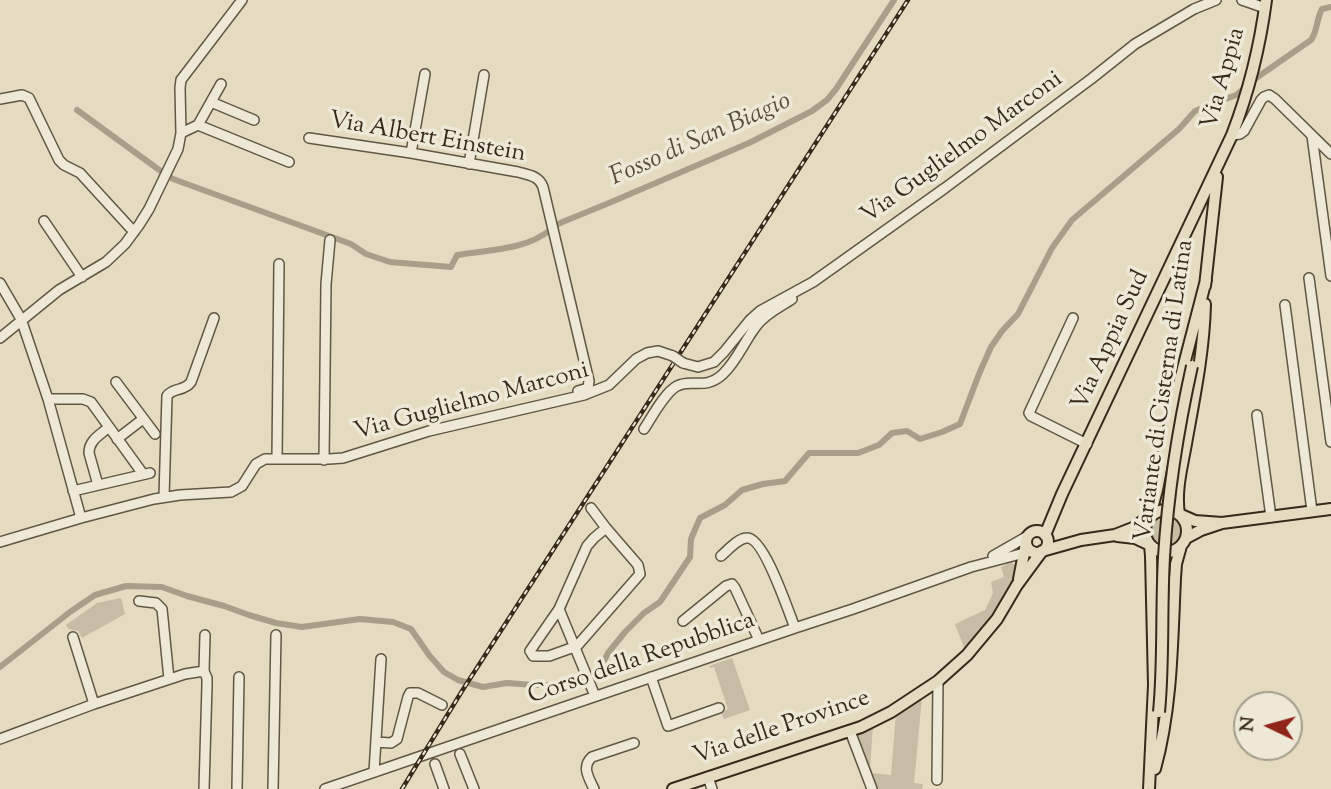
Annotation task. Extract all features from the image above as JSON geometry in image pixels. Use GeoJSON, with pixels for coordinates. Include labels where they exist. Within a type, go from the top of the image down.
{"type":"FeatureCollection","features":[{"type":"Feature","properties":{"kind":"main road","name":"Via Appia"},"geometry":{"type":"LineString","coordinates":[[1218,167],[1243,107],[1259,44],[1265,4]]}},
{"type":"Feature","properties":{"kind":"main road","name":"Variante di Cisterna di Latina"},"geometry":{"type":"LineString","coordinates":[[1149,789],[1159,712],[1167,509],[1180,424],[1200,327],[1218,167]]}},
{"type":"Feature","properties":{"kind":"main road","name":"Via Appia Sud"},"geometry":{"type":"LineString","coordinates":[[1031,544],[1062,494],[1087,444],[1218,167]]}},
{"type":"Feature","properties":{"kind":"main road"},"geometry":{"type":"LineString","coordinates":[[1149,789],[1166,723],[1171,676],[1175,570],[1187,527],[1179,514],[1178,502],[1203,338],[1206,280]]}},
{"type":"Feature","properties":{"kind":"main road"},"geometry":{"type":"LineString","coordinates":[[1149,789],[1154,685],[1152,570],[1150,545],[1144,533],[1157,491],[1173,407],[1206,280]]}},
{"type":"Feature","properties":{"kind":"main road","name":"Via Appia Sud"},"geometry":{"type":"LineString","coordinates":[[1046,537],[1062,494]]}},
{"type":"Feature","properties":{"kind":"main road"},"geometry":{"type":"LineString","coordinates":[[1031,544],[1115,535],[1133,528],[1164,509],[1170,509],[1195,521],[1222,523]]}},
{"type":"Feature","properties":{"kind":"main road"},"geometry":{"type":"LineString","coordinates":[[1115,535],[1135,538],[1165,552],[1177,550],[1197,531],[1222,523],[1331,509]]}},
{"type":"Feature","properties":{"kind":"main road"},"geometry":{"type":"LineString","coordinates":[[1031,544],[1040,532],[1046,537],[1081,540]]}},
{"type":"Feature","properties":{"kind":"main road","name":"Via delle Province"},"geometry":{"type":"LineString","coordinates":[[1017,585],[1031,544]]}},
{"type":"Feature","properties":{"kind":"main road","name":"Via delle Province"},"geometry":{"type":"LineString","coordinates":[[673,789],[868,724],[938,681],[961,661],[1001,612],[1017,585],[1031,544]]}},
{"type":"Feature","properties":{"kind":"street"},"geometry":{"type":"LineString","coordinates":[[0,338],[59,290],[111,257],[134,232],[176,156],[181,133],[181,80],[242,0]]}},
{"type":"Feature","properties":{"kind":"street","name":"Via Guglielmo Marconi"},"geometry":{"type":"LineString","coordinates":[[277,459],[342,458],[422,433],[556,403],[604,388],[636,359],[649,352],[661,352],[698,367],[712,363],[755,315],[813,282],[945,188],[1130,48],[1185,14],[1216,0]]}},
{"type":"Feature","properties":{"kind":"street"},"geometry":{"type":"LineString","coordinates":[[1242,0],[1265,4]]}},
{"type":"Feature","properties":{"kind":"street"},"geometry":{"type":"LineString","coordinates":[[411,153],[425,74]]}},
{"type":"Feature","properties":{"kind":"street"},"geometry":{"type":"LineString","coordinates":[[469,164],[484,75]]}},
{"type":"Feature","properties":{"kind":"street"},"geometry":{"type":"LineString","coordinates":[[181,133],[198,125],[221,84]]}},
{"type":"Feature","properties":{"kind":"street"},"geometry":{"type":"LineString","coordinates":[[0,99],[22,95],[29,98],[61,162],[80,173],[134,232]]}},
{"type":"Feature","properties":{"kind":"street"},"geometry":{"type":"LineString","coordinates":[[1232,135],[1244,131],[1261,100],[1269,95],[1331,154]]}},
{"type":"Feature","properties":{"kind":"street"},"geometry":{"type":"LineString","coordinates":[[211,102],[254,120]]}},
{"type":"Feature","properties":{"kind":"street"},"geometry":{"type":"LineString","coordinates":[[198,125],[289,162]]}},
{"type":"Feature","properties":{"kind":"street"},"geometry":{"type":"LineString","coordinates":[[1312,135],[1331,276]]}},
{"type":"Feature","properties":{"kind":"street","name":"Via Albert Einstein"},"geometry":{"type":"LineString","coordinates":[[309,138],[411,153],[528,175],[542,184],[590,384],[566,395],[556,403]]}},
{"type":"Feature","properties":{"kind":"street"},"geometry":{"type":"LineString","coordinates":[[44,221],[82,277]]}},
{"type":"Feature","properties":{"kind":"street"},"geometry":{"type":"LineString","coordinates":[[324,460],[325,288],[330,240]]}},
{"type":"Feature","properties":{"kind":"street"},"geometry":{"type":"LineString","coordinates":[[0,541],[164,497],[234,491],[244,484],[260,461],[277,459],[279,264]]}},
{"type":"Feature","properties":{"kind":"street"},"geometry":{"type":"LineString","coordinates":[[1309,278],[1327,376],[1331,442]]}},
{"type":"Feature","properties":{"kind":"street"},"geometry":{"type":"LineString","coordinates":[[0,283],[21,319],[48,399],[80,518]]}},
{"type":"Feature","properties":{"kind":"street"},"geometry":{"type":"LineString","coordinates":[[644,429],[668,394],[678,385],[708,383],[724,374],[762,319],[791,299],[799,289]]}},
{"type":"Feature","properties":{"kind":"street"},"geometry":{"type":"LineString","coordinates":[[1285,305],[1312,511]]}},
{"type":"Feature","properties":{"kind":"street"},"geometry":{"type":"LineString","coordinates":[[164,497],[167,396],[172,391],[183,389],[190,384],[214,318]]}},
{"type":"Feature","properties":{"kind":"street"},"geometry":{"type":"LineString","coordinates":[[1073,318],[1029,412],[1031,416],[1087,444]]}},
{"type":"Feature","properties":{"kind":"street"},"geometry":{"type":"LineString","coordinates":[[116,382],[155,434]]}},
{"type":"Feature","properties":{"kind":"street"},"geometry":{"type":"LineString","coordinates":[[48,399],[88,400],[146,474],[73,491]]}},
{"type":"Feature","properties":{"kind":"street"},"geometry":{"type":"LineString","coordinates":[[1256,415],[1271,517]]}},
{"type":"Feature","properties":{"kind":"street"},"geometry":{"type":"LineString","coordinates":[[117,439],[143,419]]}},
{"type":"Feature","properties":{"kind":"street"},"geometry":{"type":"LineString","coordinates":[[98,485],[89,447],[109,427]]}},
{"type":"Feature","properties":{"kind":"street"},"geometry":{"type":"LineString","coordinates":[[591,508],[639,566],[640,574],[575,648],[536,657],[530,653],[559,610],[587,546],[606,528]]}},
{"type":"Feature","properties":{"kind":"street"},"geometry":{"type":"LineString","coordinates":[[721,556],[743,539],[754,540],[769,565],[795,628]]}},
{"type":"Feature","properties":{"kind":"street","name":"Corso della Repubblica"},"geometry":{"type":"LineString","coordinates":[[971,567],[1003,558],[1031,544]]}},
{"type":"Feature","properties":{"kind":"street","name":"Corso della Repubblica"},"geometry":{"type":"LineString","coordinates":[[325,789],[853,609],[1031,544]]}},
{"type":"Feature","properties":{"kind":"street"},"geometry":{"type":"LineString","coordinates":[[1003,558],[1014,560],[1022,567]]}},
{"type":"Feature","properties":{"kind":"street"},"geometry":{"type":"LineString","coordinates":[[682,621],[732,584],[759,640]]}},
{"type":"Feature","properties":{"kind":"street"},"geometry":{"type":"LineString","coordinates":[[139,601],[156,603],[162,609],[169,679]]}},
{"type":"Feature","properties":{"kind":"street"},"geometry":{"type":"LineString","coordinates":[[559,610],[595,696]]}},
{"type":"Feature","properties":{"kind":"street"},"geometry":{"type":"LineString","coordinates":[[204,789],[207,682],[204,671],[205,635]]}},
{"type":"Feature","properties":{"kind":"street"},"geometry":{"type":"LineString","coordinates":[[273,789],[276,635]]}},
{"type":"Feature","properties":{"kind":"street"},"geometry":{"type":"LineString","coordinates":[[73,637],[94,704]]}},
{"type":"Feature","properties":{"kind":"street"},"geometry":{"type":"LineString","coordinates":[[374,772],[381,659]]}},
{"type":"Feature","properties":{"kind":"street"},"geometry":{"type":"LineString","coordinates":[[0,739],[169,679],[204,671]]}},
{"type":"Feature","properties":{"kind":"street"},"geometry":{"type":"LineString","coordinates":[[237,789],[239,677]]}},
{"type":"Feature","properties":{"kind":"street"},"geometry":{"type":"LineString","coordinates":[[651,677],[668,726],[719,708]]}},
{"type":"Feature","properties":{"kind":"street"},"geometry":{"type":"LineString","coordinates":[[937,780],[938,681]]}},
{"type":"Feature","properties":{"kind":"street"},"geometry":{"type":"LineString","coordinates":[[376,741],[390,743],[396,740],[410,693],[418,693],[442,705]]}},
{"type":"Feature","properties":{"kind":"street"},"geometry":{"type":"LineString","coordinates":[[850,731],[872,789]]}},
{"type":"Feature","properties":{"kind":"street"},"geometry":{"type":"LineString","coordinates":[[594,789],[586,771],[589,760],[634,743]]}},
{"type":"Feature","properties":{"kind":"street"},"geometry":{"type":"LineString","coordinates":[[460,754],[474,789]]}},
{"type":"Feature","properties":{"kind":"street"},"geometry":{"type":"LineString","coordinates":[[435,764],[444,789]]}},
{"type":"Feature","properties":{"kind":"street"},"geometry":{"type":"LineString","coordinates":[[708,777],[712,789]]}},
{"type":"Feature","properties":{"kind":"shaded area"},"geometry":{"type":"Polygon","coordinates":[[[1166,513],[1179,518],[1184,531],[1179,544],[1166,549],[1153,544],[1148,531],[1153,518],[1166,513]]]}},
{"type":"Feature","properties":{"kind":"shaded area"},"geometry":{"type":"Polygon","coordinates":[[[1011,562],[1017,573],[989,622],[965,650],[955,624],[985,610],[993,593],[991,582],[1004,577],[1001,567],[1011,562]]]}},
{"type":"Feature","properties":{"kind":"shaded area"},"geometry":{"type":"Polygon","coordinates":[[[121,598],[125,614],[82,638],[78,631],[69,629],[66,625],[97,603],[121,598]]]}},
{"type":"Feature","properties":{"kind":"shaded area"},"geometry":{"type":"Polygon","coordinates":[[[732,658],[750,710],[724,719],[721,712],[728,709],[714,667],[709,666],[732,658]]]}},
{"type":"Feature","properties":{"kind":"shaded area"},"geometry":{"type":"Polygon","coordinates":[[[922,697],[914,783],[923,784],[922,789],[876,789],[856,738],[857,734],[873,725],[871,773],[891,775],[896,713],[922,697]]]}},
{"type":"Feature","properties":{"kind":"waterway","name":"Fosso di San Biagio"},"geometry":{"type":"LineString","coordinates":[[555,226],[749,143],[812,111],[836,89],[894,0]]}},
{"type":"Feature","properties":{"kind":"waterway"},"geometry":{"type":"LineString","coordinates":[[0,667],[95,595],[126,586],[162,587],[276,623],[302,627],[360,619],[393,622],[411,629],[444,672],[458,680],[483,687],[507,683],[580,685],[598,673],[608,653],[625,632],[660,602],[690,557],[691,539],[700,518],[725,505],[742,490],[785,481],[809,453],[858,453],[879,445],[892,433],[907,431],[920,439],[960,424],[991,347],[1018,314],[1052,248],[1072,220],[1179,129],[1195,111],[1236,95],[1311,40],[1322,9],[1331,7]]}},
{"type":"Feature","properties":{"kind":"waterway","name":"Fosso di San Biagio"},"geometry":{"type":"LineString","coordinates":[[77,110],[162,172]]}},
{"type":"Feature","properties":{"kind":"waterway","name":"Fosso di San Biagio"},"geometry":{"type":"LineString","coordinates":[[167,175],[351,244],[366,254],[390,262],[451,267],[457,255],[530,242],[550,230]]}},
{"type":"Feature","properties":{"kind":"railway"},"geometry":{"type":"LineString","coordinates":[[402,789],[462,691],[908,0]]}}]}
